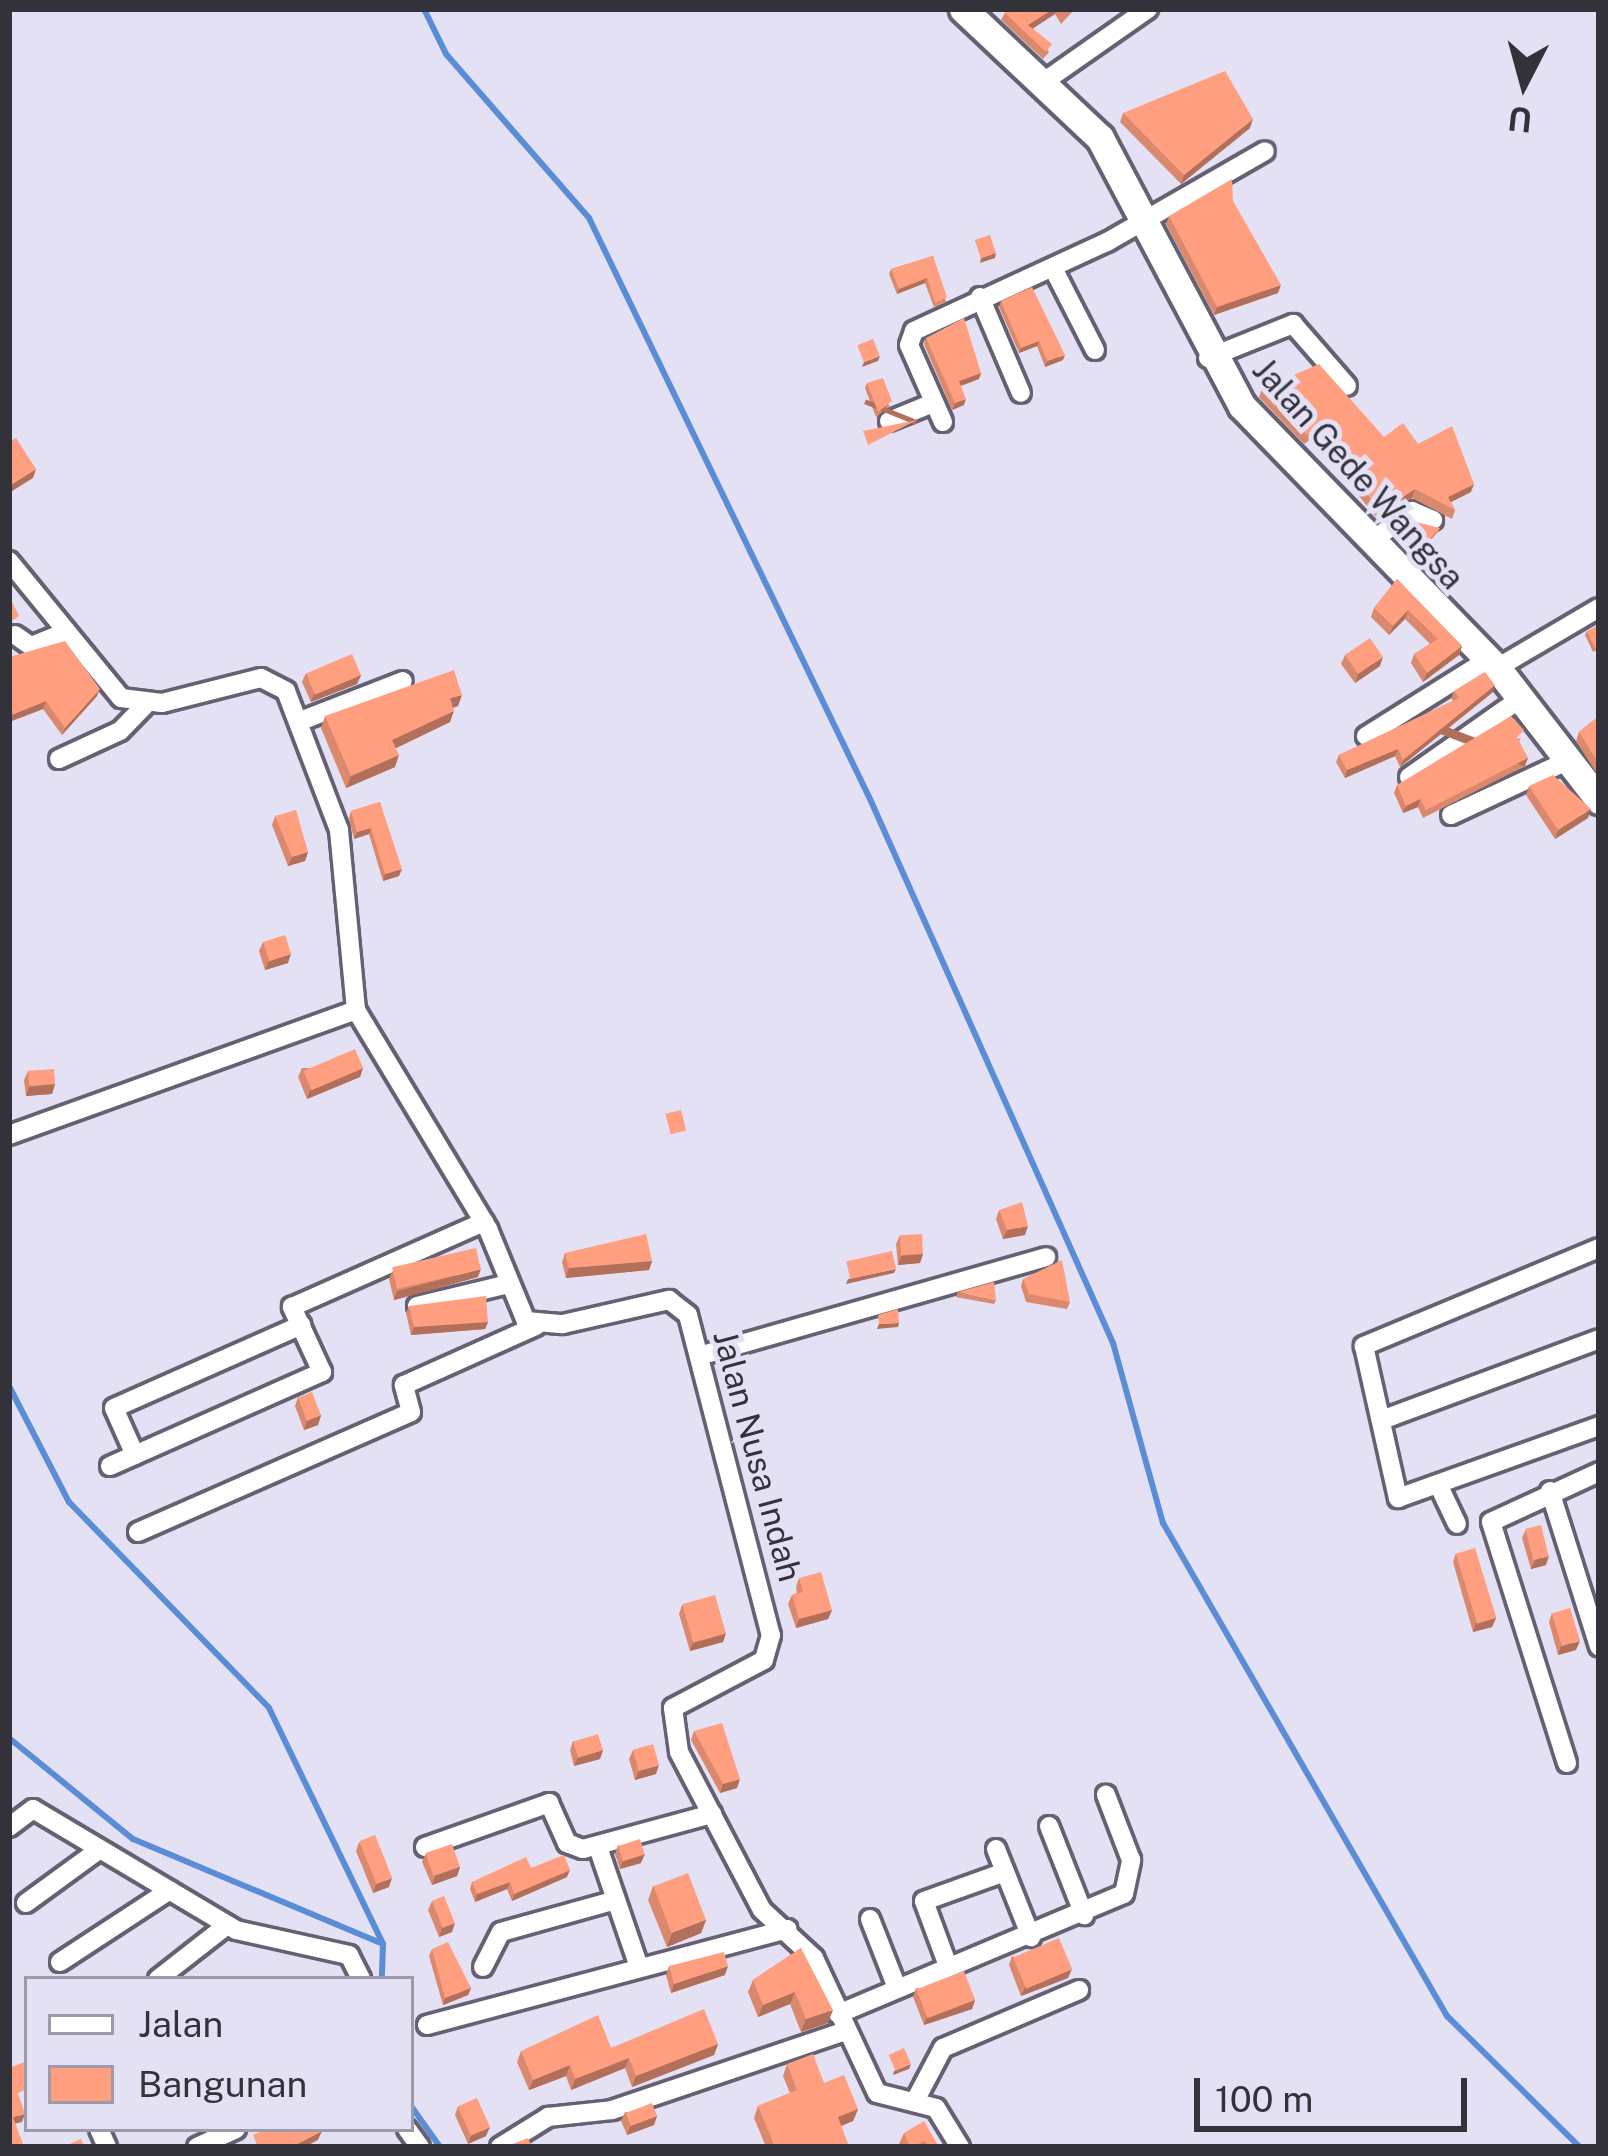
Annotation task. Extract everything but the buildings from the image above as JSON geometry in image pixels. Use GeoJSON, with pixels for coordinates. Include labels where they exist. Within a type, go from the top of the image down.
{"type":"FeatureCollection","features":[{"type":"Feature","properties":{"kind":"street","name":"Jalan Gede Wangsa"},"geometry":{"type":"LineString","coordinates":[[963,9],[1100,138],[1208,358],[1372,541],[1492,664],[1599,800]]}},
{"type":"Feature","properties":{"kind":"street"},"geometry":{"type":"LineString","coordinates":[[1045,82],[1143,11]]}},
{"type":"Feature","properties":{"kind":"street"},"geometry":{"type":"LineString","coordinates":[[943,422],[910,334],[1145,222],[1265,151]]}},
{"type":"Feature","properties":{"kind":"street"},"geometry":{"type":"LineString","coordinates":[[1054,268],[1095,350]]}},
{"type":"Feature","properties":{"kind":"street"},"geometry":{"type":"LineString","coordinates":[[980,297],[1021,393]]}},
{"type":"Feature","properties":{"kind":"street"},"geometry":{"type":"LineString","coordinates":[[1208,358],[1293,324],[1347,386]]}},
{"type":"Feature","properties":{"kind":"street"},"geometry":{"type":"LineString","coordinates":[[889,421],[933,403]]}},
{"type":"Feature","properties":{"kind":"street"},"geometry":{"type":"LineString","coordinates":[[1372,541],[1412,511],[1432,520]]}},
{"type":"Feature","properties":{"kind":"street"},"geometry":{"type":"LineString","coordinates":[[9,561],[105,686],[146,704],[261,678],[303,720],[350,882],[346,975],[356,1010],[484,1222],[508,1284],[536,1326]]}},
{"type":"Feature","properties":{"kind":"street"},"geometry":{"type":"LineString","coordinates":[[1366,736],[1599,608]]}},
{"type":"Feature","properties":{"kind":"street"},"geometry":{"type":"LineString","coordinates":[[15,635],[32,646],[61,634]]}},
{"type":"Feature","properties":{"kind":"street"},"geometry":{"type":"LineString","coordinates":[[303,720],[403,681]]}},
{"type":"Feature","properties":{"kind":"street"},"geometry":{"type":"LineString","coordinates":[[1408,777],[1521,698]]}},
{"type":"Feature","properties":{"kind":"street"},"geometry":{"type":"LineString","coordinates":[[59,759],[134,722],[146,704]]}},
{"type":"Feature","properties":{"kind":"street"},"geometry":{"type":"LineString","coordinates":[[1451,815],[1570,760]]}},
{"type":"Feature","properties":{"kind":"street"},"geometry":{"type":"LineString","coordinates":[[9,1135],[356,1010]]}},
{"type":"Feature","properties":{"kind":"street"},"geometry":{"type":"LineString","coordinates":[[110,1466],[322,1372],[292,1307],[484,1222]]}},
{"type":"Feature","properties":{"kind":"street"},"geometry":{"type":"LineString","coordinates":[[1599,1248],[1364,1346],[1387,1418],[1398,1498],[1599,1426]]}},
{"type":"Feature","properties":{"kind":"street"},"geometry":{"type":"LineString","coordinates":[[699,1356],[1046,1257]]}},
{"type":"Feature","properties":{"kind":"street"},"geometry":{"type":"LineString","coordinates":[[417,1306],[508,1284]]}},
{"type":"Feature","properties":{"kind":"street","name":"Jalan Nusa Indah"},"geometry":{"type":"LineString","coordinates":[[138,1532],[411,1412],[404,1385],[536,1326],[669,1300],[688,1315],[771,1635],[764,1660],[674,1708],[680,1753],[762,1910],[787,1929],[877,2093],[936,2108],[961,2147]]}},
{"type":"Feature","properties":{"kind":"street"},"geometry":{"type":"LineString","coordinates":[[135,1455],[114,1408],[301,1325]]}},
{"type":"Feature","properties":{"kind":"street"},"geometry":{"type":"LineString","coordinates":[[1387,1418],[1599,1339]]}},
{"type":"Feature","properties":{"kind":"street"},"geometry":{"type":"LineString","coordinates":[[1567,1763],[1491,1522],[1599,1472]]}},
{"type":"Feature","properties":{"kind":"street"},"geometry":{"type":"LineString","coordinates":[[1438,1484],[1457,1524]]}},
{"type":"Feature","properties":{"kind":"street"},"geometry":{"type":"LineString","coordinates":[[1550,1491],[1599,1646]]}},
{"type":"Feature","properties":{"kind":"street"},"geometry":{"type":"LineString","coordinates":[[500,2147],[842,2023],[897,1988],[1084,1915],[1130,1879],[1106,1795]]}},
{"type":"Feature","properties":{"kind":"street"},"geometry":{"type":"LineString","coordinates":[[424,1847],[549,1804],[567,1843],[599,1850],[712,1814]]}},
{"type":"Feature","properties":{"kind":"street"},"geometry":{"type":"LineString","coordinates":[[9,1827],[33,1809],[97,1852],[227,1925],[349,1955],[360,1976]]}},
{"type":"Feature","properties":{"kind":"street"},"geometry":{"type":"LineString","coordinates":[[1049,1826],[1084,1915]]}},
{"type":"Feature","properties":{"kind":"street"},"geometry":{"type":"LineString","coordinates":[[995,1849],[1031,1936]]}},
{"type":"Feature","properties":{"kind":"street"},"geometry":{"type":"LineString","coordinates":[[599,1850],[639,1967]]}},
{"type":"Feature","properties":{"kind":"street"},"geometry":{"type":"LineString","coordinates":[[26,1903],[97,1852]]}},
{"type":"Feature","properties":{"kind":"street"},"geometry":{"type":"LineString","coordinates":[[948,1966],[923,1900],[1005,1871]]}},
{"type":"Feature","properties":{"kind":"street"},"geometry":{"type":"LineString","coordinates":[[60,1962],[170,1890]]}},
{"type":"Feature","properties":{"kind":"street"},"geometry":{"type":"LineString","coordinates":[[483,1967],[501,1932],[616,1900]]}},
{"type":"Feature","properties":{"kind":"street"},"geometry":{"type":"LineString","coordinates":[[870,1919],[897,1988]]}},
{"type":"Feature","properties":{"kind":"street"},"geometry":{"type":"LineString","coordinates":[[162,1976],[227,1925]]}},
{"type":"Feature","properties":{"kind":"street"},"geometry":{"type":"LineString","coordinates":[[427,2025],[787,1929]]}},
{"type":"Feature","properties":{"kind":"street"},"geometry":{"type":"LineString","coordinates":[[915,2101],[943,2048],[1079,1990]]}},
{"type":"Feature","properties":{"kind":"street"},"geometry":{"type":"LineString","coordinates":[[197,2147],[230,2132]]}},
{"type":"Feature","properties":{"kind":"waterway"},"geometry":{"type":"LineString","coordinates":[[424,9],[446,54],[589,218],[870,799],[1113,1343],[1163,1523],[1447,2016],[1580,2147]]}},
{"type":"Feature","properties":{"kind":"waterway"},"geometry":{"type":"LineString","coordinates":[[9,1386],[69,1502],[269,1708],[383,1944],[382,1976]]}},
{"type":"Feature","properties":{"kind":"waterway"},"geometry":{"type":"LineString","coordinates":[[9,1738],[133,1839],[380,1943]]}},
{"type":"Feature","properties":{"kind":"waterway"},"geometry":{"type":"LineString","coordinates":[[414,2110],[440,2147]]}}]}
